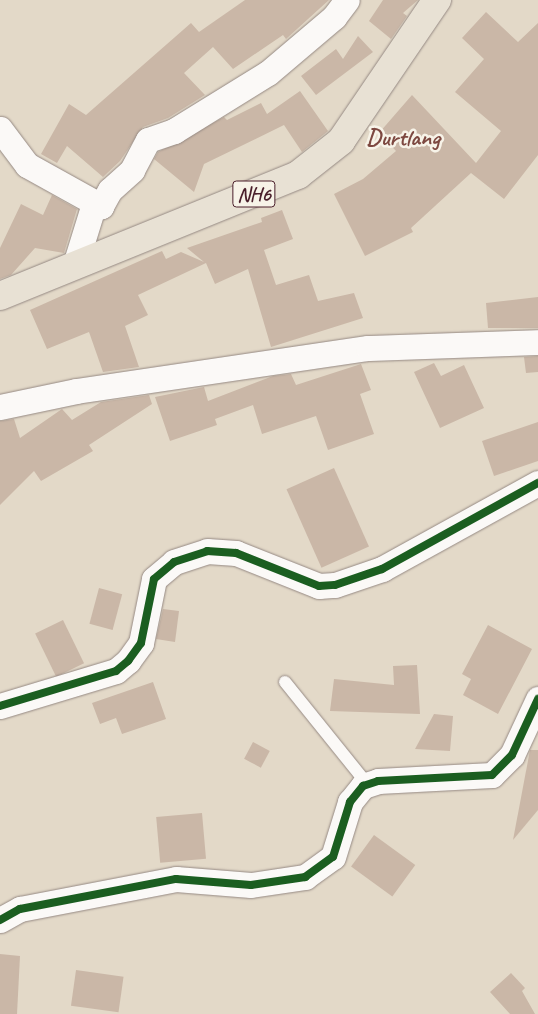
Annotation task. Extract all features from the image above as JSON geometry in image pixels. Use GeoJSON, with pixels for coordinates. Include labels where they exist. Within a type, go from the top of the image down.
{"type":"FeatureCollection","features":[{"type":"Feature","properties":{"kind":"highway","name":"NH6"},"geometry":{"type":"LineString","coordinates":[[0,296],[230,205],[298,175],[322,158],[365,110],[437,0]]}},
{"type":"Feature","properties":{"kind":"street"},"geometry":{"type":"LineString","coordinates":[[75,265],[93,207],[100,206],[110,190],[132,170],[148,140],[174,131],[268,73],[334,17],[347,0]]}},
{"type":"Feature","properties":{"kind":"street"},"geometry":{"type":"LineString","coordinates":[[0,129],[27,165],[100,206]]}},
{"type":"Feature","properties":{"kind":"street"},"geometry":{"type":"LineString","coordinates":[[0,407],[76,391],[368,348],[538,342]]}},
{"type":"Feature","properties":{"kind":"street"},"geometry":{"type":"LineString","coordinates":[[0,706],[116,671],[128,661],[141,643],[154,579],[174,562],[207,551],[236,553],[319,586],[336,585],[382,569],[538,483]]}},
{"type":"Feature","properties":{"kind":"street"},"geometry":{"type":"LineString","coordinates":[[0,920],[20,909],[176,879],[251,885],[305,877],[333,857],[350,802],[368,785],[492,775],[512,755],[538,699]]}},
{"type":"Feature","properties":{"kind":"lane"},"geometry":{"type":"LineString","coordinates":[[285,682],[368,785]]}},
{"type":"Feature","properties":{"kind":"building"},"geometry":{"type":"Polygon","coordinates":[[[245,0],[329,0],[286,39],[283,35],[233,69],[213,47],[184,73],[205,95],[168,118],[143,127],[120,161],[103,177],[67,146],[57,163],[41,154],[69,104],[86,115],[191,23],[199,32],[245,0]]]}},
{"type":"Feature","properties":{"kind":"building"},"geometry":{"type":"Polygon","coordinates":[[[383,0],[418,0],[403,13],[407,16],[391,39],[369,21],[383,0]]]}},
{"type":"Feature","properties":{"kind":"building"},"geometry":{"type":"Polygon","coordinates":[[[486,12],[518,42],[538,23],[538,155],[504,199],[471,173],[411,228],[413,232],[365,256],[334,194],[363,179],[396,151],[379,133],[412,95],[476,163],[501,131],[455,92],[484,59],[462,38],[486,12]]]}},
{"type":"Feature","properties":{"kind":"building"},"geometry":{"type":"Polygon","coordinates":[[[358,36],[373,52],[316,95],[301,76],[336,49],[343,59],[358,36]]]}},
{"type":"Feature","properties":{"kind":"building"},"geometry":{"type":"Polygon","coordinates":[[[300,91],[328,131],[302,152],[284,125],[204,164],[194,192],[154,159],[158,152],[224,117],[227,120],[261,103],[267,114],[300,91]]]}},
{"type":"Feature","properties":{"kind":"building"},"geometry":{"type":"Polygon","coordinates":[[[52,195],[77,209],[64,253],[35,248],[11,275],[0,279],[0,248],[21,204],[43,215],[52,195]]]}},
{"type":"Feature","properties":{"kind":"building"},"geometry":{"type":"Polygon","coordinates":[[[282,210],[293,239],[264,250],[276,285],[309,275],[318,301],[354,293],[363,318],[271,347],[248,269],[215,284],[206,263],[138,295],[148,315],[125,326],[139,367],[103,372],[89,332],[47,349],[30,310],[162,251],[166,259],[181,252],[204,262],[187,248],[262,222],[261,218],[282,210]]]}},
{"type":"Feature","properties":{"kind":"building"},"geometry":{"type":"Polygon","coordinates":[[[538,297],[538,328],[488,328],[486,303],[538,297]]]}},
{"type":"Feature","properties":{"kind":"building"},"geometry":{"type":"Polygon","coordinates":[[[538,356],[538,372],[526,373],[524,357],[538,356]]]}},
{"type":"Feature","properties":{"kind":"building"},"geometry":{"type":"Polygon","coordinates":[[[434,363],[441,376],[464,365],[484,408],[440,428],[414,372],[434,363]]]}},
{"type":"Feature","properties":{"kind":"building"},"geometry":{"type":"Polygon","coordinates":[[[361,364],[371,390],[360,394],[374,434],[328,450],[316,416],[262,434],[253,405],[215,419],[217,425],[170,441],[155,397],[204,387],[208,401],[273,376],[291,374],[296,385],[361,364]]]}},
{"type":"Feature","properties":{"kind":"building"},"geometry":{"type":"Polygon","coordinates":[[[149,395],[152,404],[89,445],[93,451],[41,481],[34,471],[0,505],[0,421],[14,419],[20,438],[62,409],[72,420],[101,402],[149,395]]]}},
{"type":"Feature","properties":{"kind":"building"},"geometry":{"type":"Polygon","coordinates":[[[538,422],[538,461],[494,476],[482,441],[538,422]]]}},
{"type":"Feature","properties":{"kind":"building"},"geometry":{"type":"Polygon","coordinates":[[[334,468],[369,547],[321,568],[286,489],[334,468]]]}},
{"type":"Feature","properties":{"kind":"building"},"geometry":{"type":"Polygon","coordinates":[[[99,588],[122,594],[113,630],[89,624],[99,588]]]}},
{"type":"Feature","properties":{"kind":"building"},"geometry":{"type":"Polygon","coordinates":[[[163,609],[179,611],[175,642],[156,639],[163,609]]]}},
{"type":"Feature","properties":{"kind":"building"},"geometry":{"type":"Polygon","coordinates":[[[63,620],[84,663],[56,677],[35,634],[63,620]]]}},
{"type":"Feature","properties":{"kind":"building"},"geometry":{"type":"Polygon","coordinates":[[[488,625],[532,649],[498,714],[463,695],[471,679],[462,674],[488,625]]]}},
{"type":"Feature","properties":{"kind":"building"},"geometry":{"type":"Polygon","coordinates":[[[417,665],[420,714],[330,711],[334,679],[394,685],[393,666],[417,665]]]}},
{"type":"Feature","properties":{"kind":"building"},"geometry":{"type":"Polygon","coordinates":[[[153,682],[166,719],[122,734],[116,718],[100,724],[92,703],[153,682]]]}},
{"type":"Feature","properties":{"kind":"building"},"geometry":{"type":"Polygon","coordinates":[[[434,714],[453,716],[450,751],[415,749],[434,714]]]}},
{"type":"Feature","properties":{"kind":"building"},"geometry":{"type":"Polygon","coordinates":[[[253,742],[270,751],[261,768],[244,759],[253,742]]]}},
{"type":"Feature","properties":{"kind":"building"},"geometry":{"type":"Polygon","coordinates":[[[530,750],[538,750],[538,810],[513,840],[530,750]]]}},
{"type":"Feature","properties":{"kind":"building"},"geometry":{"type":"Polygon","coordinates":[[[202,813],[206,859],[160,863],[156,817],[202,813]]]}},
{"type":"Feature","properties":{"kind":"building"},"geometry":{"type":"Polygon","coordinates":[[[374,835],[415,865],[392,897],[351,867],[374,835]]]}},
{"type":"Feature","properties":{"kind":"building"},"geometry":{"type":"Polygon","coordinates":[[[0,954],[20,956],[17,1014],[0,1014],[0,954]]]}},
{"type":"Feature","properties":{"kind":"building"},"geometry":{"type":"Polygon","coordinates":[[[76,970],[124,977],[119,1012],[71,1006],[76,970]]]}},
{"type":"Feature","properties":{"kind":"building"},"geometry":{"type":"Polygon","coordinates":[[[511,973],[525,988],[522,991],[535,1014],[510,1014],[490,992],[511,973]]]}},
{"type":"Feature","properties":{"kind":"cycle path"},"geometry":{"type":"LineString","coordinates":[[0,706],[116,671],[128,661],[141,643],[154,579],[174,562],[207,551],[236,553],[319,586],[335,585],[382,569],[538,483]]}},
{"type":"Feature","properties":{"kind":"cycle path"},"geometry":{"type":"LineString","coordinates":[[0,920],[20,909],[176,879],[251,885],[305,877],[333,857],[350,802],[363,786],[378,781],[492,775],[512,755],[538,699]]}},
{"type":"Feature","properties":{"kind":"district","name":"Durtlang"},"geometry":{"type":"Point","coordinates":[403,138]}}]}
